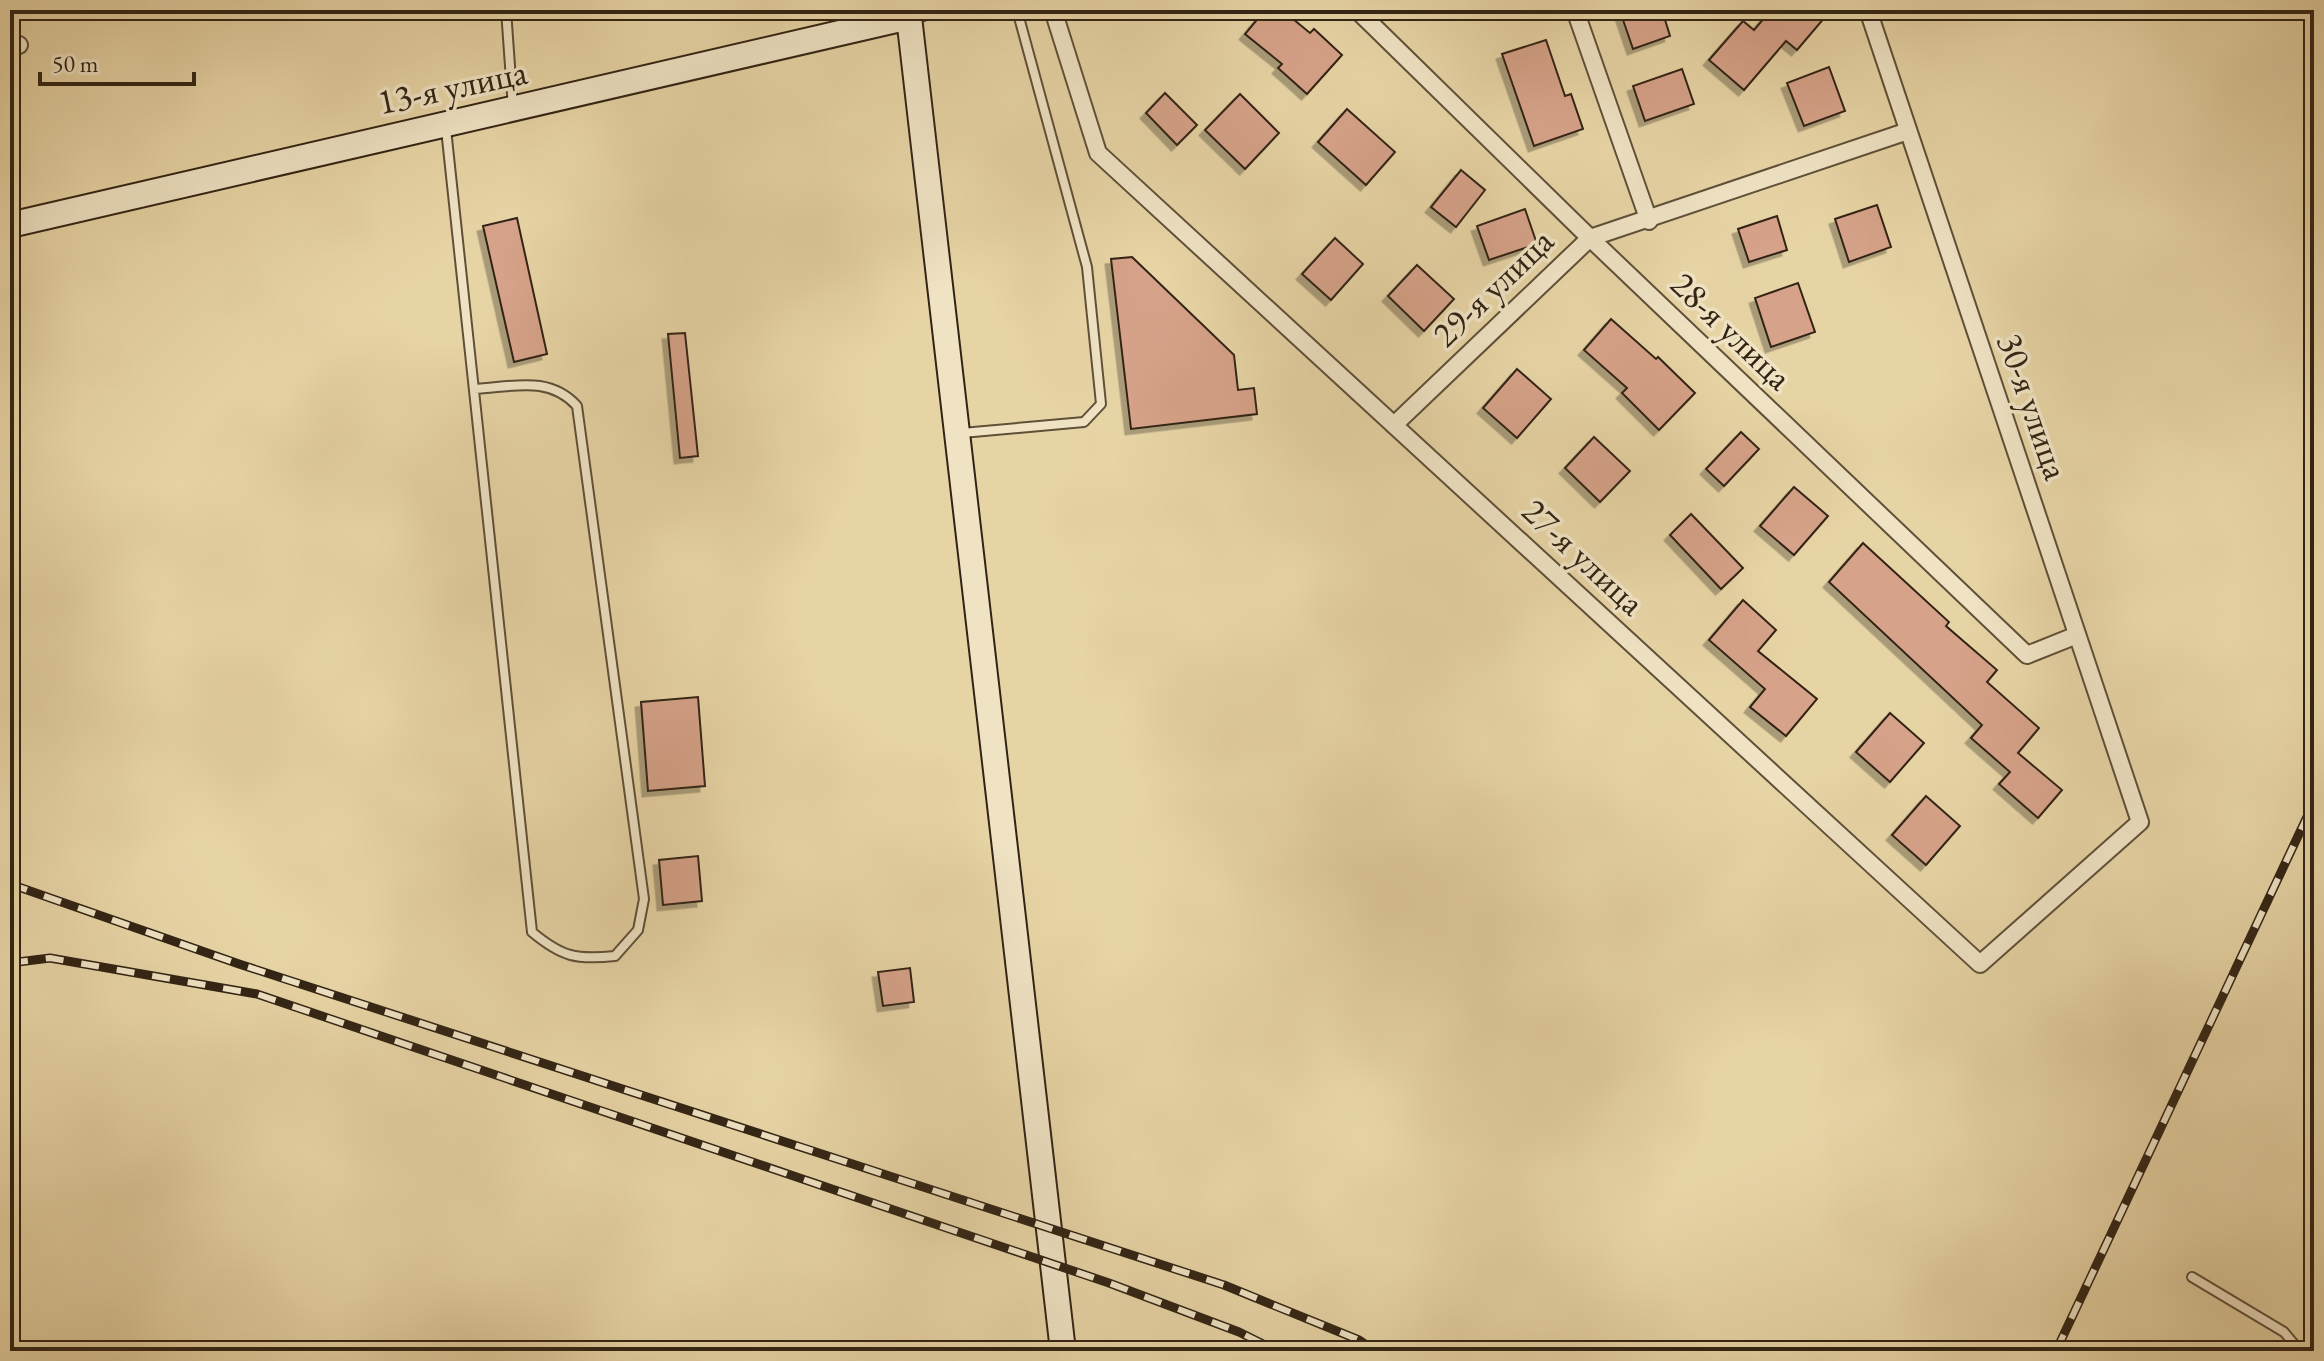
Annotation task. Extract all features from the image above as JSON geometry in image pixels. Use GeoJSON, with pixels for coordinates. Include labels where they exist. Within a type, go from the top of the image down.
{"type":"FeatureCollection","features":[{"type":"Feature","properties":{"kind":"street","name":"27-я улица"},"geometry":{"type":"LineString","coordinates":[[1053,10],[1098,153],[1980,964],[2140,822]]}},
{"type":"Feature","properties":{"kind":"street","name":"28-я улица"},"geometry":{"type":"LineString","coordinates":[[1357,10],[1590,238],[2027,655],[2077,635]]}},
{"type":"Feature","properties":{"kind":"street"},"geometry":{"type":"LineString","coordinates":[[1575,10],[1649,221]]}},
{"type":"Feature","properties":{"kind":"street","name":"30-я улица"},"geometry":{"type":"LineString","coordinates":[[1868,10],[2140,822]]}},
{"type":"Feature","properties":{"kind":"street","name":"13-я улица"},"geometry":{"type":"LineString","coordinates":[[10,225],[915,12]]}},
{"type":"Feature","properties":{"kind":"street"},"geometry":{"type":"LineString","coordinates":[[915,12],[957,433],[1063,1351]]}},
{"type":"Feature","properties":{"kind":"street","name":"29-я улица"},"geometry":{"type":"LineString","coordinates":[[1394,425],[1590,238],[1649,221],[1908,131]]}},
{"type":"Feature","properties":{"kind":"lane"},"geometry":{"type":"LineString","coordinates":[[506,10],[513,108]]}},
{"type":"Feature","properties":{"kind":"lane"},"geometry":{"type":"LineString","coordinates":[[957,433],[1084,422],[1101,404],[1087,267],[1017,10]]}},
{"type":"Feature","properties":{"kind":"lane"},"geometry":{"type":"LineString","coordinates":[[446,124],[474,389],[532,932],[552,948],[580,960],[615,956],[638,930],[644,899],[577,406],[564,391],[548,385],[474,389]]}},
{"type":"Feature","properties":{"kind":"lane"},"geometry":{"type":"LineString","coordinates":[[2192,1277],[2284,1332],[2300,1351]]}},
{"type":"Feature","properties":{"kind":"building"},"geometry":{"type":"Polygon","coordinates":[[[1265,10],[1282,10],[1310,33],[1314,29],[1342,55],[1307,94],[1278,68],[1282,64],[1245,34],[1265,10]]]}},
{"type":"Feature","properties":{"kind":"building"},"geometry":{"type":"Polygon","coordinates":[[[1633,10],[1662,10],[1670,36],[1633,49],[1621,14],[1633,10]]]}},
{"type":"Feature","properties":{"kind":"building"},"geometry":{"type":"Polygon","coordinates":[[[1771,10],[1831,10],[1797,50],[1786,41],[1744,90],[1709,60],[1743,21],[1754,30],[1771,10]]]}},
{"type":"Feature","properties":{"kind":"building"},"geometry":{"type":"Polygon","coordinates":[[[1546,40],[1565,96],[1571,94],[1583,129],[1534,146],[1502,54],[1546,40]]]}},
{"type":"Feature","properties":{"kind":"building"},"geometry":{"type":"Polygon","coordinates":[[[1829,67],[1845,111],[1804,126],[1787,83],[1829,67]]]}},
{"type":"Feature","properties":{"kind":"building"},"geometry":{"type":"Polygon","coordinates":[[[1682,69],[1694,104],[1645,121],[1633,86],[1682,69]]]}},
{"type":"Feature","properties":{"kind":"building"},"geometry":{"type":"Polygon","coordinates":[[[1165,93],[1197,125],[1177,145],[1146,113],[1165,93]]]}},
{"type":"Feature","properties":{"kind":"building"},"geometry":{"type":"Polygon","coordinates":[[[1240,94],[1279,133],[1245,169],[1205,130],[1240,94]]]}},
{"type":"Feature","properties":{"kind":"building"},"geometry":{"type":"Polygon","coordinates":[[[1347,109],[1395,152],[1366,185],[1318,142],[1347,109]]]}},
{"type":"Feature","properties":{"kind":"building"},"geometry":{"type":"Polygon","coordinates":[[[1461,170],[1485,190],[1456,227],[1431,207],[1461,170]]]}},
{"type":"Feature","properties":{"kind":"building"},"geometry":{"type":"Polygon","coordinates":[[[1877,205],[1891,247],[1849,262],[1835,219],[1877,205]]]}},
{"type":"Feature","properties":{"kind":"building"},"geometry":{"type":"Polygon","coordinates":[[[1525,209],[1537,244],[1489,260],[1477,226],[1525,209]]]}},
{"type":"Feature","properties":{"kind":"building"},"geometry":{"type":"Polygon","coordinates":[[[1777,216],[1787,250],[1749,262],[1738,229],[1777,216]]]}},
{"type":"Feature","properties":{"kind":"building"},"geometry":{"type":"Polygon","coordinates":[[[517,218],[547,354],[514,362],[483,226],[517,218]]]}},
{"type":"Feature","properties":{"kind":"building"},"geometry":{"type":"Polygon","coordinates":[[[1335,238],[1363,264],[1331,300],[1302,274],[1335,238]]]}},
{"type":"Feature","properties":{"kind":"building"},"geometry":{"type":"Polygon","coordinates":[[[1132,257],[1234,355],[1238,390],[1254,388],[1257,414],[1131,429],[1111,259],[1132,257]]]}},
{"type":"Feature","properties":{"kind":"building"},"geometry":{"type":"Polygon","coordinates":[[[1417,265],[1454,299],[1424,331],[1388,296],[1417,265]]]}},
{"type":"Feature","properties":{"kind":"building"},"geometry":{"type":"Polygon","coordinates":[[[1798,283],[1815,332],[1771,347],[1755,298],[1798,283]]]}},
{"type":"Feature","properties":{"kind":"building"},"geometry":{"type":"Polygon","coordinates":[[[1611,319],[1656,359],[1658,357],[1695,393],[1659,430],[1622,393],[1627,388],[1584,350],[1611,319]]]}},
{"type":"Feature","properties":{"kind":"building"},"geometry":{"type":"Polygon","coordinates":[[[685,333],[698,456],[680,458],[668,334],[685,333]]]}},
{"type":"Feature","properties":{"kind":"building"},"geometry":{"type":"Polygon","coordinates":[[[1517,369],[1551,399],[1517,438],[1483,408],[1517,369]]]}},
{"type":"Feature","properties":{"kind":"building"},"geometry":{"type":"Polygon","coordinates":[[[1741,432],[1759,449],[1724,486],[1706,469],[1741,432]]]}},
{"type":"Feature","properties":{"kind":"building"},"geometry":{"type":"Polygon","coordinates":[[[1594,437],[1630,471],[1600,502],[1565,468],[1594,437]]]}},
{"type":"Feature","properties":{"kind":"building"},"geometry":{"type":"Polygon","coordinates":[[[1794,487],[1828,516],[1794,555],[1760,526],[1794,487]]]}},
{"type":"Feature","properties":{"kind":"building"},"geometry":{"type":"Polygon","coordinates":[[[1691,514],[1743,568],[1721,589],[1670,535],[1691,514]]]}},
{"type":"Feature","properties":{"kind":"building"},"geometry":{"type":"Polygon","coordinates":[[[1863,543],[1949,622],[1946,626],[1997,670],[1987,682],[2039,728],[2018,753],[2062,790],[2038,818],[1999,784],[2010,772],[1971,738],[1982,725],[1829,582],[1863,543]]]}},
{"type":"Feature","properties":{"kind":"building"},"geometry":{"type":"Polygon","coordinates":[[[1743,600],[1776,630],[1758,651],[1817,699],[1786,736],[1750,707],[1765,689],[1709,640],[1743,600]]]}},
{"type":"Feature","properties":{"kind":"building"},"geometry":{"type":"Polygon","coordinates":[[[698,697],[705,786],[648,791],[641,702],[698,697]]]}},
{"type":"Feature","properties":{"kind":"building"},"geometry":{"type":"Polygon","coordinates":[[[1890,713],[1924,743],[1890,782],[1856,752],[1890,713]]]}},
{"type":"Feature","properties":{"kind":"building"},"geometry":{"type":"Polygon","coordinates":[[[1926,796],[1960,826],[1926,865],[1892,835],[1926,796]]]}},
{"type":"Feature","properties":{"kind":"building"},"geometry":{"type":"Polygon","coordinates":[[[698,856],[702,901],[663,905],[659,860],[698,856]]]}},
{"type":"Feature","properties":{"kind":"building"},"geometry":{"type":"Polygon","coordinates":[[[910,968],[914,1002],[883,1006],[878,972],[910,968]]]}},
{"type":"Feature","properties":{"kind":"railway"},"geometry":{"type":"LineString","coordinates":[[2056,1351],[2314,802]]}},
{"type":"Feature","properties":{"kind":"railway"},"geometry":{"type":"LineString","coordinates":[[10,884],[239,964],[1224,1285],[1359,1340],[1375,1351]]}},
{"type":"Feature","properties":{"kind":"railway"},"geometry":{"type":"LineString","coordinates":[[10,963],[50,958],[257,994],[1109,1283],[1239,1332],[1277,1351]]}}]}
